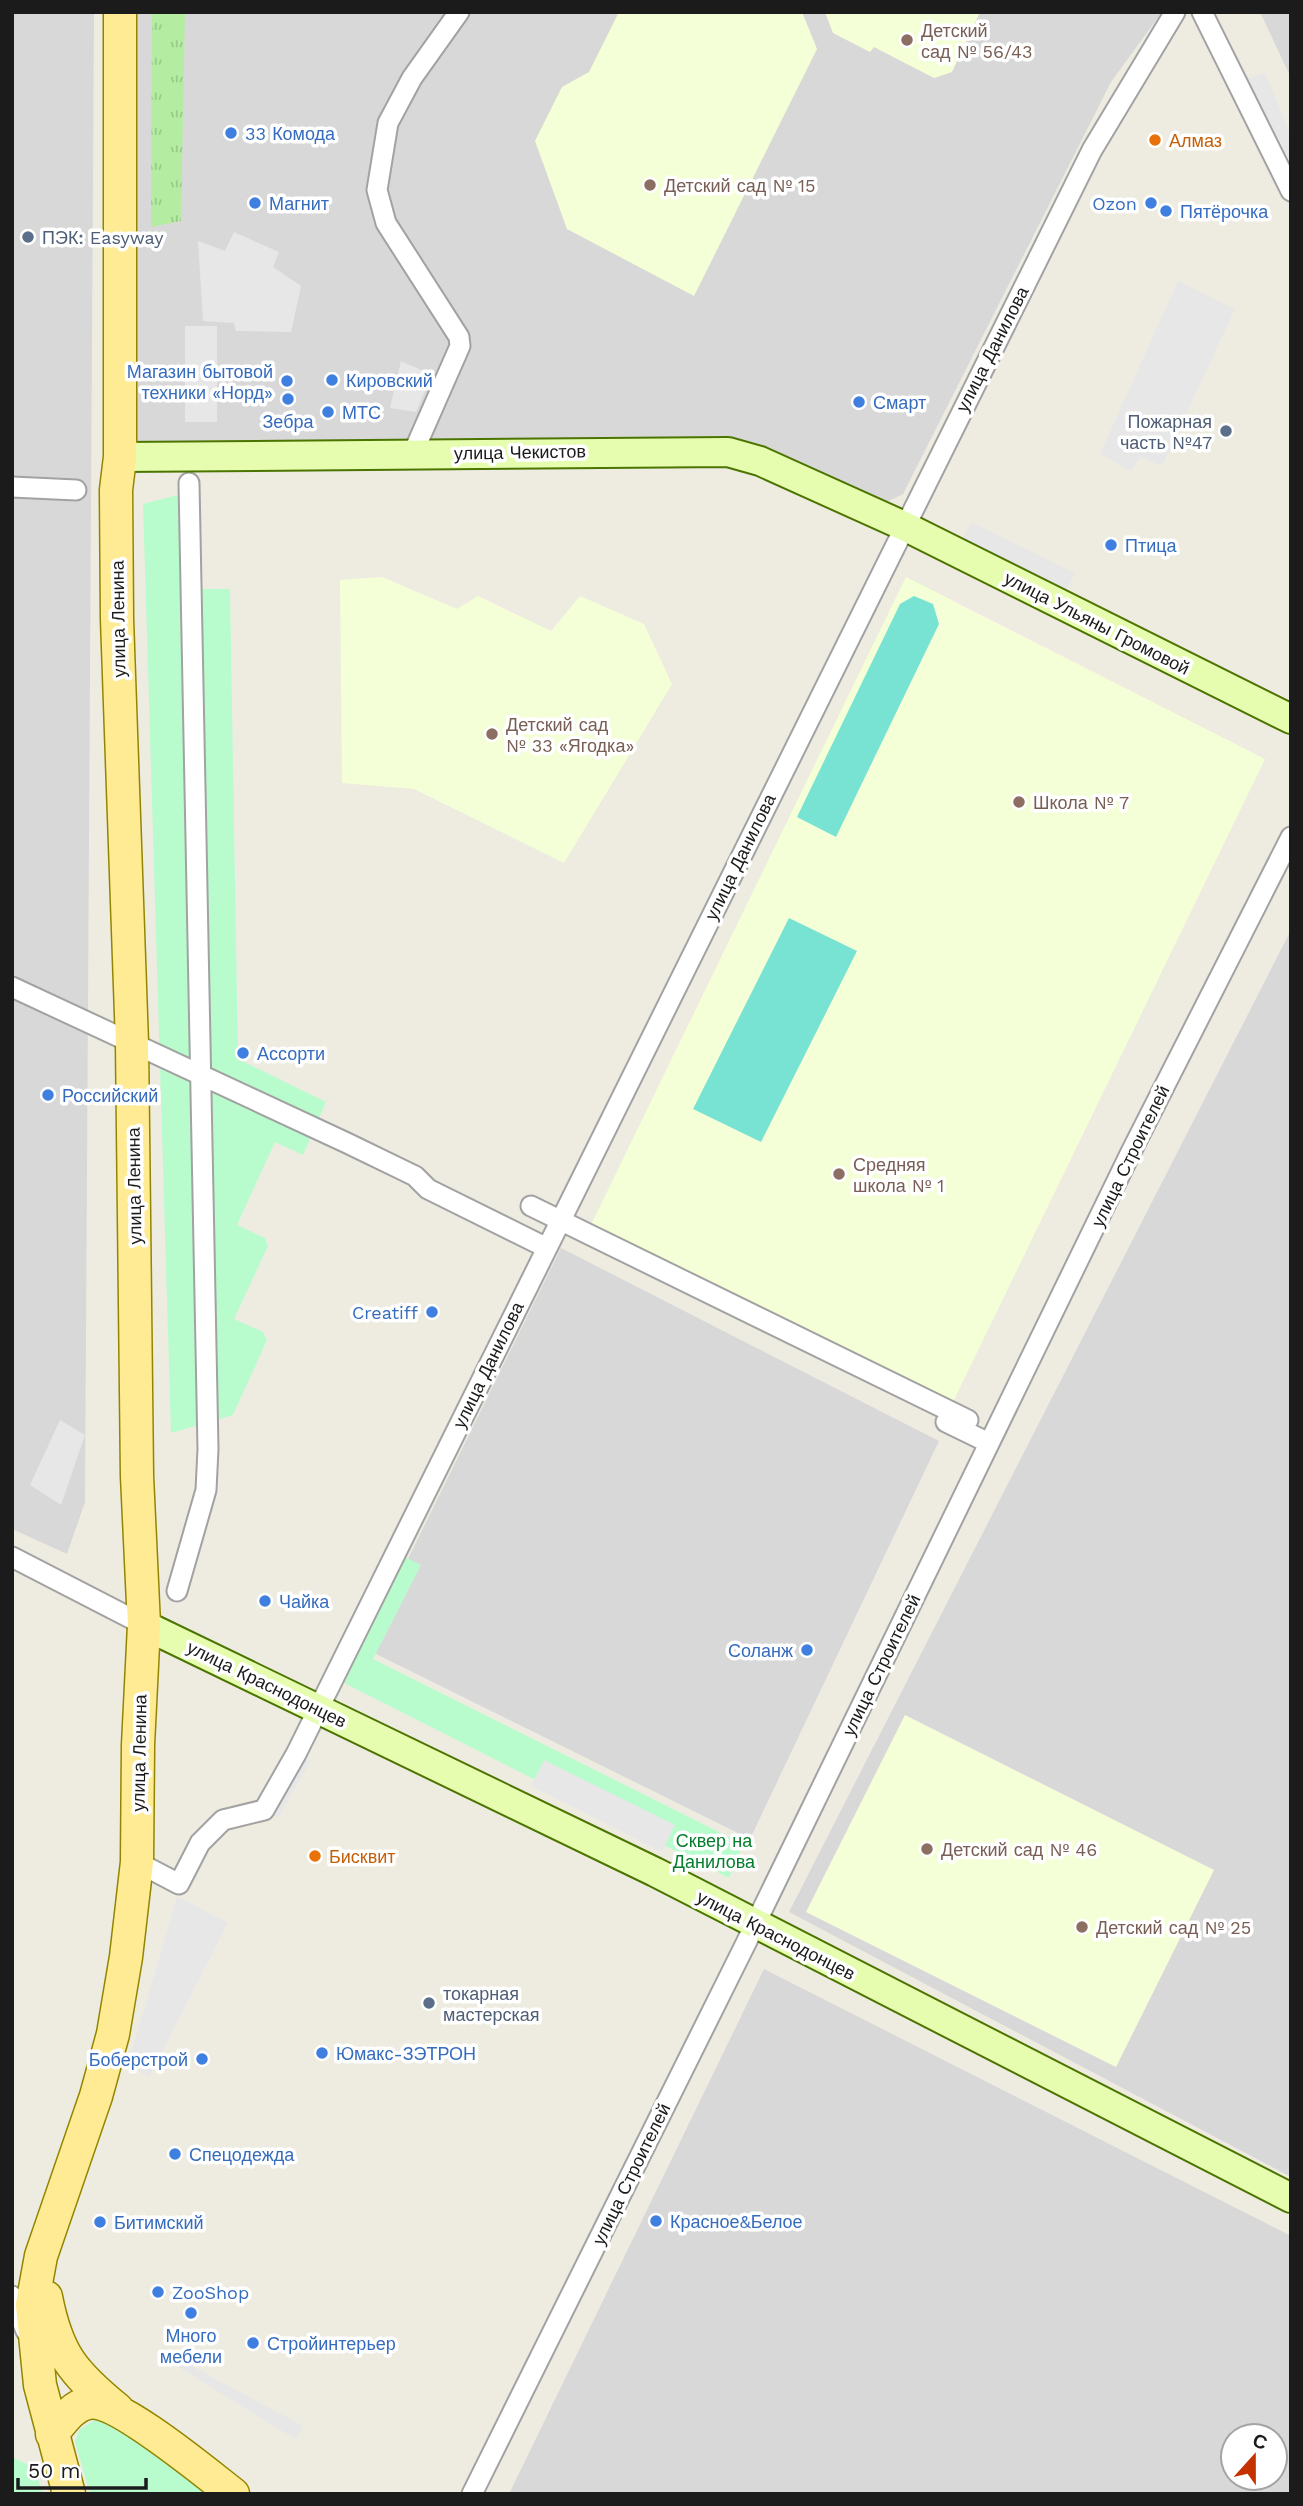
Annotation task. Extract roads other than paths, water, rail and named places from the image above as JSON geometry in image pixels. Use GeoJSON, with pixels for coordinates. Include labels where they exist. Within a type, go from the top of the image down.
{"type":"FeatureCollection","features":[{"type":"Feature","properties":{"kind":"main road","name":"улица Ленина"},"geometry":{"type":"LineString","coordinates":[[69,2494],[52,2434],[35,2354],[32,2305],[39,2263],[96,2096],[113,2034],[137,1862],[138,1745],[144,1625],[137,1476],[132,1043],[117,619],[116,490],[120,457],[120,12]]}},
{"type":"Feature","properties":{"kind":"main road"},"geometry":{"type":"LineString","coordinates":[[39,2263],[51,2320],[69,2361],[80,2378],[121,2412],[233,2494]]}},
{"type":"Feature","properties":{"kind":"main road"},"geometry":{"type":"LineString","coordinates":[[52,2434],[76,2408],[87,2403],[100,2402],[121,2412]]}},
{"type":"Feature","properties":{"kind":"street"},"geometry":{"type":"LineString","coordinates":[[413,453],[460,346],[460,337],[386,223],[377,190],[388,123],[412,78],[459,12]]}},
{"type":"Feature","properties":{"kind":"street","name":"улица Данилова"},"geometry":{"type":"LineString","coordinates":[[137,1862],[179,1884],[200,1843],[223,1820],[264,1810],[318,1709],[1092,150],[1175,12]]}},
{"type":"Feature","properties":{"kind":"street"},"geometry":{"type":"LineString","coordinates":[[1202,12],[1291,191]]}},
{"type":"Feature","properties":{"kind":"street","name":"улица Чекистов"},"geometry":{"type":"LineString","coordinates":[[120,457],[728,452],[760,461],[904,526]]}},
{"type":"Feature","properties":{"kind":"street"},"geometry":{"type":"LineString","coordinates":[[177,1591],[206,1490],[208,1449],[189,483]]}},
{"type":"Feature","properties":{"kind":"street"},"geometry":{"type":"LineString","coordinates":[[12,487],[76,490]]}},
{"type":"Feature","properties":{"kind":"street","name":"улица Ульяны Громовой"},"geometry":{"type":"LineString","coordinates":[[904,526],[1291,719]]}},
{"type":"Feature","properties":{"kind":"street","name":"улица Строителей"},"geometry":{"type":"LineString","coordinates":[[472,2494],[755,1924],[1131,1152],[1291,837]]}},
{"type":"Feature","properties":{"kind":"street"},"geometry":{"type":"LineString","coordinates":[[12,987],[348,1143],[415,1176],[428,1189],[547,1248]]}},
{"type":"Feature","properties":{"kind":"street"},"geometry":{"type":"LineString","coordinates":[[531,1206],[559,1223],[989,1443]]}},
{"type":"Feature","properties":{"kind":"street"},"geometry":{"type":"LineString","coordinates":[[559,1223],[968,1420]]}},
{"type":"Feature","properties":{"kind":"street"},"geometry":{"type":"LineString","coordinates":[[12,1557],[144,1625]]}},
{"type":"Feature","properties":{"kind":"street","name":"улица Краснодонцев"},"geometry":{"type":"LineString","coordinates":[[144,1625],[755,1924],[1291,2198]]}},
{"type":"Feature","properties":{"kind":"street","name":"улица Ленина"},"geometry":{"type":"LineString","coordinates":[[12,2296],[35,2354]]}},
{"type":"Feature","properties":{"kind":"place","name":"Детский сад № 56/43"},"geometry":{"type":"Point","coordinates":[907,40]}},
{"type":"Feature","properties":{"kind":"place","name":"33 Комода"},"geometry":{"type":"Point","coordinates":[231,133]}},
{"type":"Feature","properties":{"kind":"place","name":"Алмаз"},"geometry":{"type":"Point","coordinates":[1155,140]}},
{"type":"Feature","properties":{"kind":"place","name":"Детский сад № 15"},"geometry":{"type":"Point","coordinates":[650,185]}},
{"type":"Feature","properties":{"kind":"place","name":"Магнит"},"geometry":{"type":"Point","coordinates":[255,203]}},
{"type":"Feature","properties":{"kind":"place","name":"Ozon"},"geometry":{"type":"Point","coordinates":[1151,203]}},
{"type":"Feature","properties":{"kind":"place","name":"Пятёрочка"},"geometry":{"type":"Point","coordinates":[1166,211]}},
{"type":"Feature","properties":{"kind":"place","name":"ПЭК: Easyway"},"geometry":{"type":"Point","coordinates":[28,237]}},
{"type":"Feature","properties":{"kind":"place","name":"Кировский"},"geometry":{"type":"Point","coordinates":[332,380]}},
{"type":"Feature","properties":{"kind":"place","name":"Магазин бытовой техники «Норд»"},"geometry":{"type":"Point","coordinates":[287,381]}},
{"type":"Feature","properties":{"kind":"place","name":"Зебра"},"geometry":{"type":"Point","coordinates":[288,399]}},
{"type":"Feature","properties":{"kind":"place","name":"Смарт"},"geometry":{"type":"Point","coordinates":[859,402]}},
{"type":"Feature","properties":{"kind":"place","name":"МТС"},"geometry":{"type":"Point","coordinates":[328,412]}},
{"type":"Feature","properties":{"kind":"place","name":"Пожарная часть №47"},"geometry":{"type":"Point","coordinates":[1226,431]}},
{"type":"Feature","properties":{"kind":"place","name":"Птица"},"geometry":{"type":"Point","coordinates":[1111,545]}},
{"type":"Feature","properties":{"kind":"place","name":"Детский сад № 33 «Ягодка»"},"geometry":{"type":"Point","coordinates":[492,734]}},
{"type":"Feature","properties":{"kind":"place","name":"Школа № 7"},"geometry":{"type":"Point","coordinates":[1019,802]}},
{"type":"Feature","properties":{"kind":"place","name":"Ассорти"},"geometry":{"type":"Point","coordinates":[243,1053]}},
{"type":"Feature","properties":{"kind":"place","name":"Российский"},"geometry":{"type":"Point","coordinates":[48,1095]}},
{"type":"Feature","properties":{"kind":"place","name":"Средняя школа № 1"},"geometry":{"type":"Point","coordinates":[839,1174]}},
{"type":"Feature","properties":{"kind":"place","name":"Creatiff"},"geometry":{"type":"Point","coordinates":[432,1312]}},
{"type":"Feature","properties":{"kind":"place","name":"Чайка"},"geometry":{"type":"Point","coordinates":[265,1601]}},
{"type":"Feature","properties":{"kind":"place","name":"Соланж"},"geometry":{"type":"Point","coordinates":[807,1650]}},
{"type":"Feature","properties":{"kind":"place","name":"Детский сад № 46"},"geometry":{"type":"Point","coordinates":[927,1849]}},
{"type":"Feature","properties":{"kind":"place","name":"Бисквит"},"geometry":{"type":"Point","coordinates":[315,1856]}},
{"type":"Feature","properties":{"kind":"place","name":"Детский сад № 25"},"geometry":{"type":"Point","coordinates":[1082,1927]}},
{"type":"Feature","properties":{"kind":"place","name":"токарная мастерская"},"geometry":{"type":"Point","coordinates":[429,2003]}},
{"type":"Feature","properties":{"kind":"place","name":"Юмакс-ЗЭТРОН"},"geometry":{"type":"Point","coordinates":[322,2053]}},
{"type":"Feature","properties":{"kind":"place","name":"Боберстрой"},"geometry":{"type":"Point","coordinates":[202,2059]}},
{"type":"Feature","properties":{"kind":"place","name":"Спецодежда"},"geometry":{"type":"Point","coordinates":[175,2154]}},
{"type":"Feature","properties":{"kind":"place","name":"Красное&Белое"},"geometry":{"type":"Point","coordinates":[656,2221]}},
{"type":"Feature","properties":{"kind":"place","name":"Битимский"},"geometry":{"type":"Point","coordinates":[100,2222]}},
{"type":"Feature","properties":{"kind":"place","name":"ZooShop"},"geometry":{"type":"Point","coordinates":[158,2292]}},
{"type":"Feature","properties":{"kind":"place","name":"Много мебели"},"geometry":{"type":"Point","coordinates":[191,2313]}},
{"type":"Feature","properties":{"kind":"place","name":"Стройинтерьер"},"geometry":{"type":"Point","coordinates":[253,2343]}},
{"type":"Feature","properties":{"kind":"park label","name":"Сквер на Данилова"},"geometry":{"type":"Point","coordinates":[714,1850]}}]}
